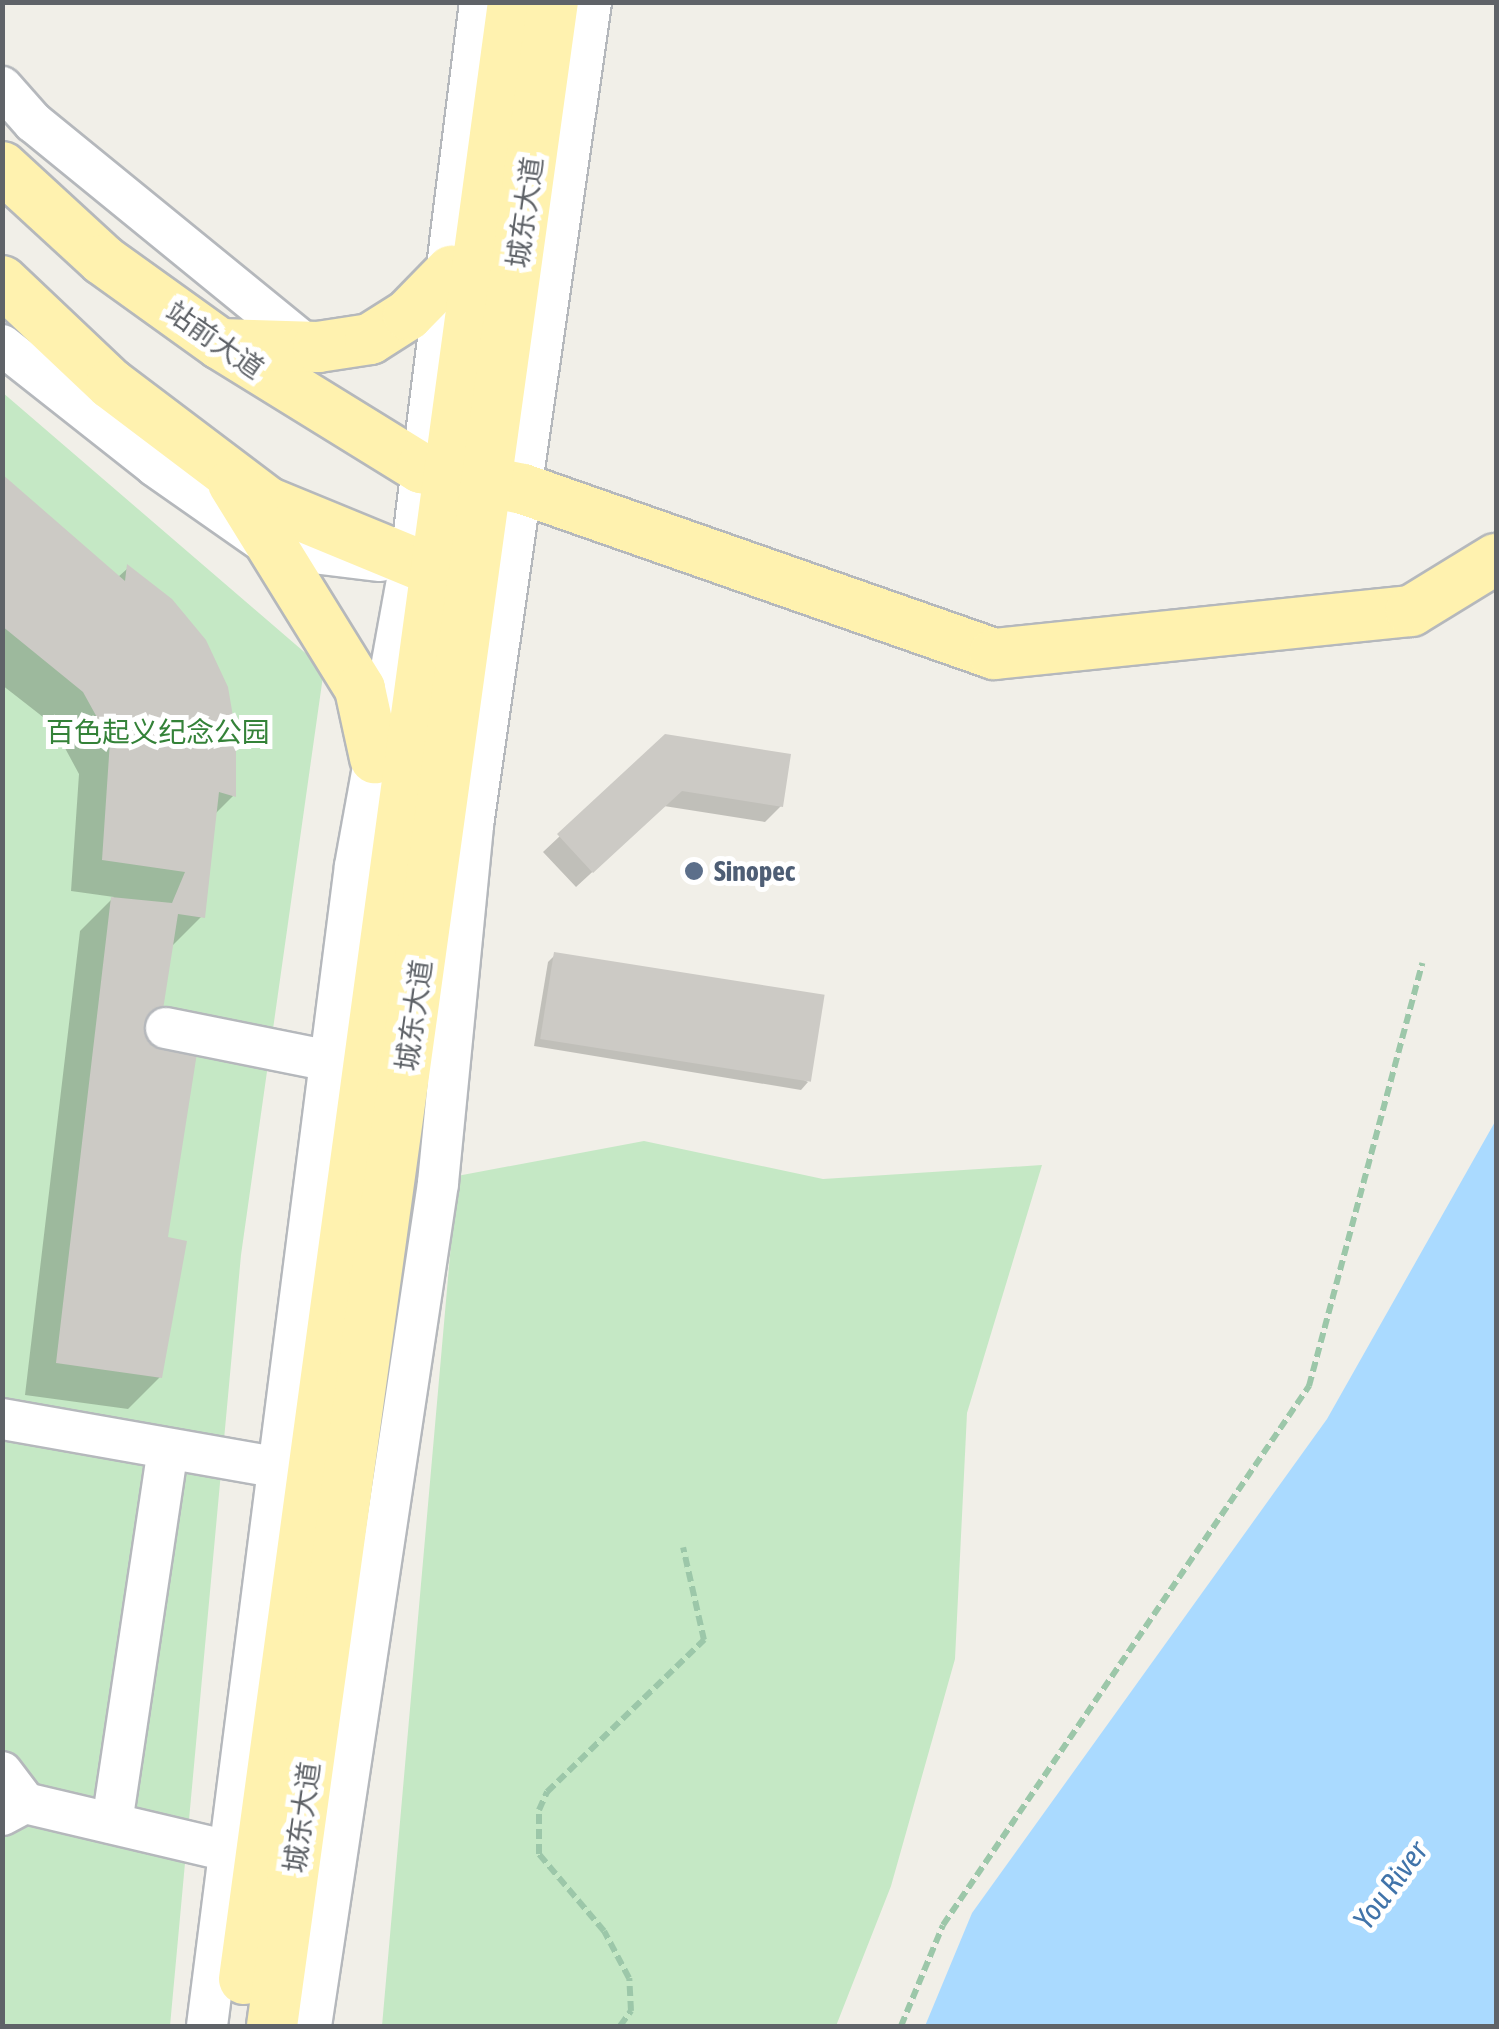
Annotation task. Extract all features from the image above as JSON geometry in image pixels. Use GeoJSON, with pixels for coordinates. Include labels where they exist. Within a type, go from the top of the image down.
{"type":"FeatureCollection","features":[{"type":"Feature","properties":{"kind":"main road","name":"城东大道"},"geometry":{"type":"LineString","coordinates":[[272,2026],[470,480],[513,2]]}},
{"type":"Feature","properties":{"kind":"main road","name":"城东大道"},"geometry":{"type":"LineString","coordinates":[[238,2026],[245,1854],[422,568],[470,480],[553,2]]}},
{"type":"Feature","properties":{"kind":"main road","name":"站前大道"},"geometry":{"type":"LineString","coordinates":[[9,165],[104,260],[220,344],[470,480],[994,654],[1411,611],[1496,559]]}},
{"type":"Feature","properties":{"kind":"main road"},"geometry":{"type":"LineString","coordinates":[[220,344],[310,347],[370,339],[408,315],[451,271]]}},
{"type":"Feature","properties":{"kind":"main road"},"geometry":{"type":"LineString","coordinates":[[2,281],[111,384],[267,502],[422,568]]}},
{"type":"Feature","properties":{"kind":"main road"},"geometry":{"type":"LineString","coordinates":[[225,471],[360,689],[375,758]]}},
{"type":"Feature","properties":{"kind":"street"},"geometry":{"type":"LineString","coordinates":[[311,2026],[438,1182],[473,825],[470,480],[451,271],[480,2]]}},
{"type":"Feature","properties":{"kind":"street"},"geometry":{"type":"LineString","coordinates":[[470,480],[591,2]]}},
{"type":"Feature","properties":{"kind":"street"},"geometry":{"type":"LineString","coordinates":[[2,86],[33,122],[310,347]]}},
{"type":"Feature","properties":{"kind":"street"},"geometry":{"type":"LineString","coordinates":[[2,345],[155,466],[272,548],[422,568],[375,758],[330,1061],[279,1468],[245,1854],[207,2026]]}},
{"type":"Feature","properties":{"kind":"street"},"geometry":{"type":"LineString","coordinates":[[166,1028],[330,1061]]}},
{"type":"Feature","properties":{"kind":"street"},"geometry":{"type":"LineString","coordinates":[[2,1420],[279,1468]]}},
{"type":"Feature","properties":{"kind":"street"},"geometry":{"type":"LineString","coordinates":[[112,1823],[168,1448]]}},
{"type":"Feature","properties":{"kind":"street"},"geometry":{"type":"LineString","coordinates":[[10,1796],[245,1854]]}},
{"type":"Feature","properties":{"kind":"path"},"geometry":{"type":"LineString","coordinates":[[901,2026],[944,1926],[1308,1386],[1422,963]]}},
{"type":"Feature","properties":{"kind":"path"},"geometry":{"type":"LineString","coordinates":[[620,2026],[631,2011],[629,1978],[604,1931],[539,1854],[538,1810],[548,1792],[704,1640],[683,1547]]}},
{"type":"Feature","properties":{"kind":"green space","name":"百色起义纪念公园"},"geometry":{"type":"Polygon","coordinates":[[[2,392],[324,669],[241,1255],[170,2026],[3,2026],[2,392]]]}},
{"type":"Feature","properties":{"kind":"green space"},"geometry":{"type":"Polygon","coordinates":[[[644,1141],[823,1179],[1042,1165],[967,1413],[955,1659],[891,1886],[836,2026],[382,2026],[457,1176],[644,1141]]]}},
{"type":"Feature","properties":{"kind":"water","name":"You River"},"geometry":{"type":"Polygon","coordinates":[[[1496,1120],[1496,2026],[925,2026],[972,1913],[1327,1419],[1496,1120]]]}},
{"type":"Feature","properties":{"kind":"building"},"geometry":{"type":"Polygon","coordinates":[[[2,474],[125,581],[127,564],[172,599],[206,640],[228,687],[236,734],[236,797],[219,792],[205,918],[178,914],[157,1048],[197,1053],[168,1237],[187,1241],[162,1378],[56,1363],[111,897],[172,903],[185,872],[102,860],[110,741],[83,692],[2,626],[2,474]]]}},
{"type":"Feature","properties":{"kind":"building"},"geometry":{"type":"Polygon","coordinates":[[[665,734],[791,754],[783,807],[682,791],[593,873],[557,834],[665,734]]]}},
{"type":"Feature","properties":{"kind":"building"},"geometry":{"type":"Polygon","coordinates":[[[554,952],[825,995],[811,1082],[540,1039],[554,952]]]}},
{"type":"Feature","properties":{"kind":"place","name":"Sinopec"},"geometry":{"type":"Point","coordinates":[694,871]}}]}
